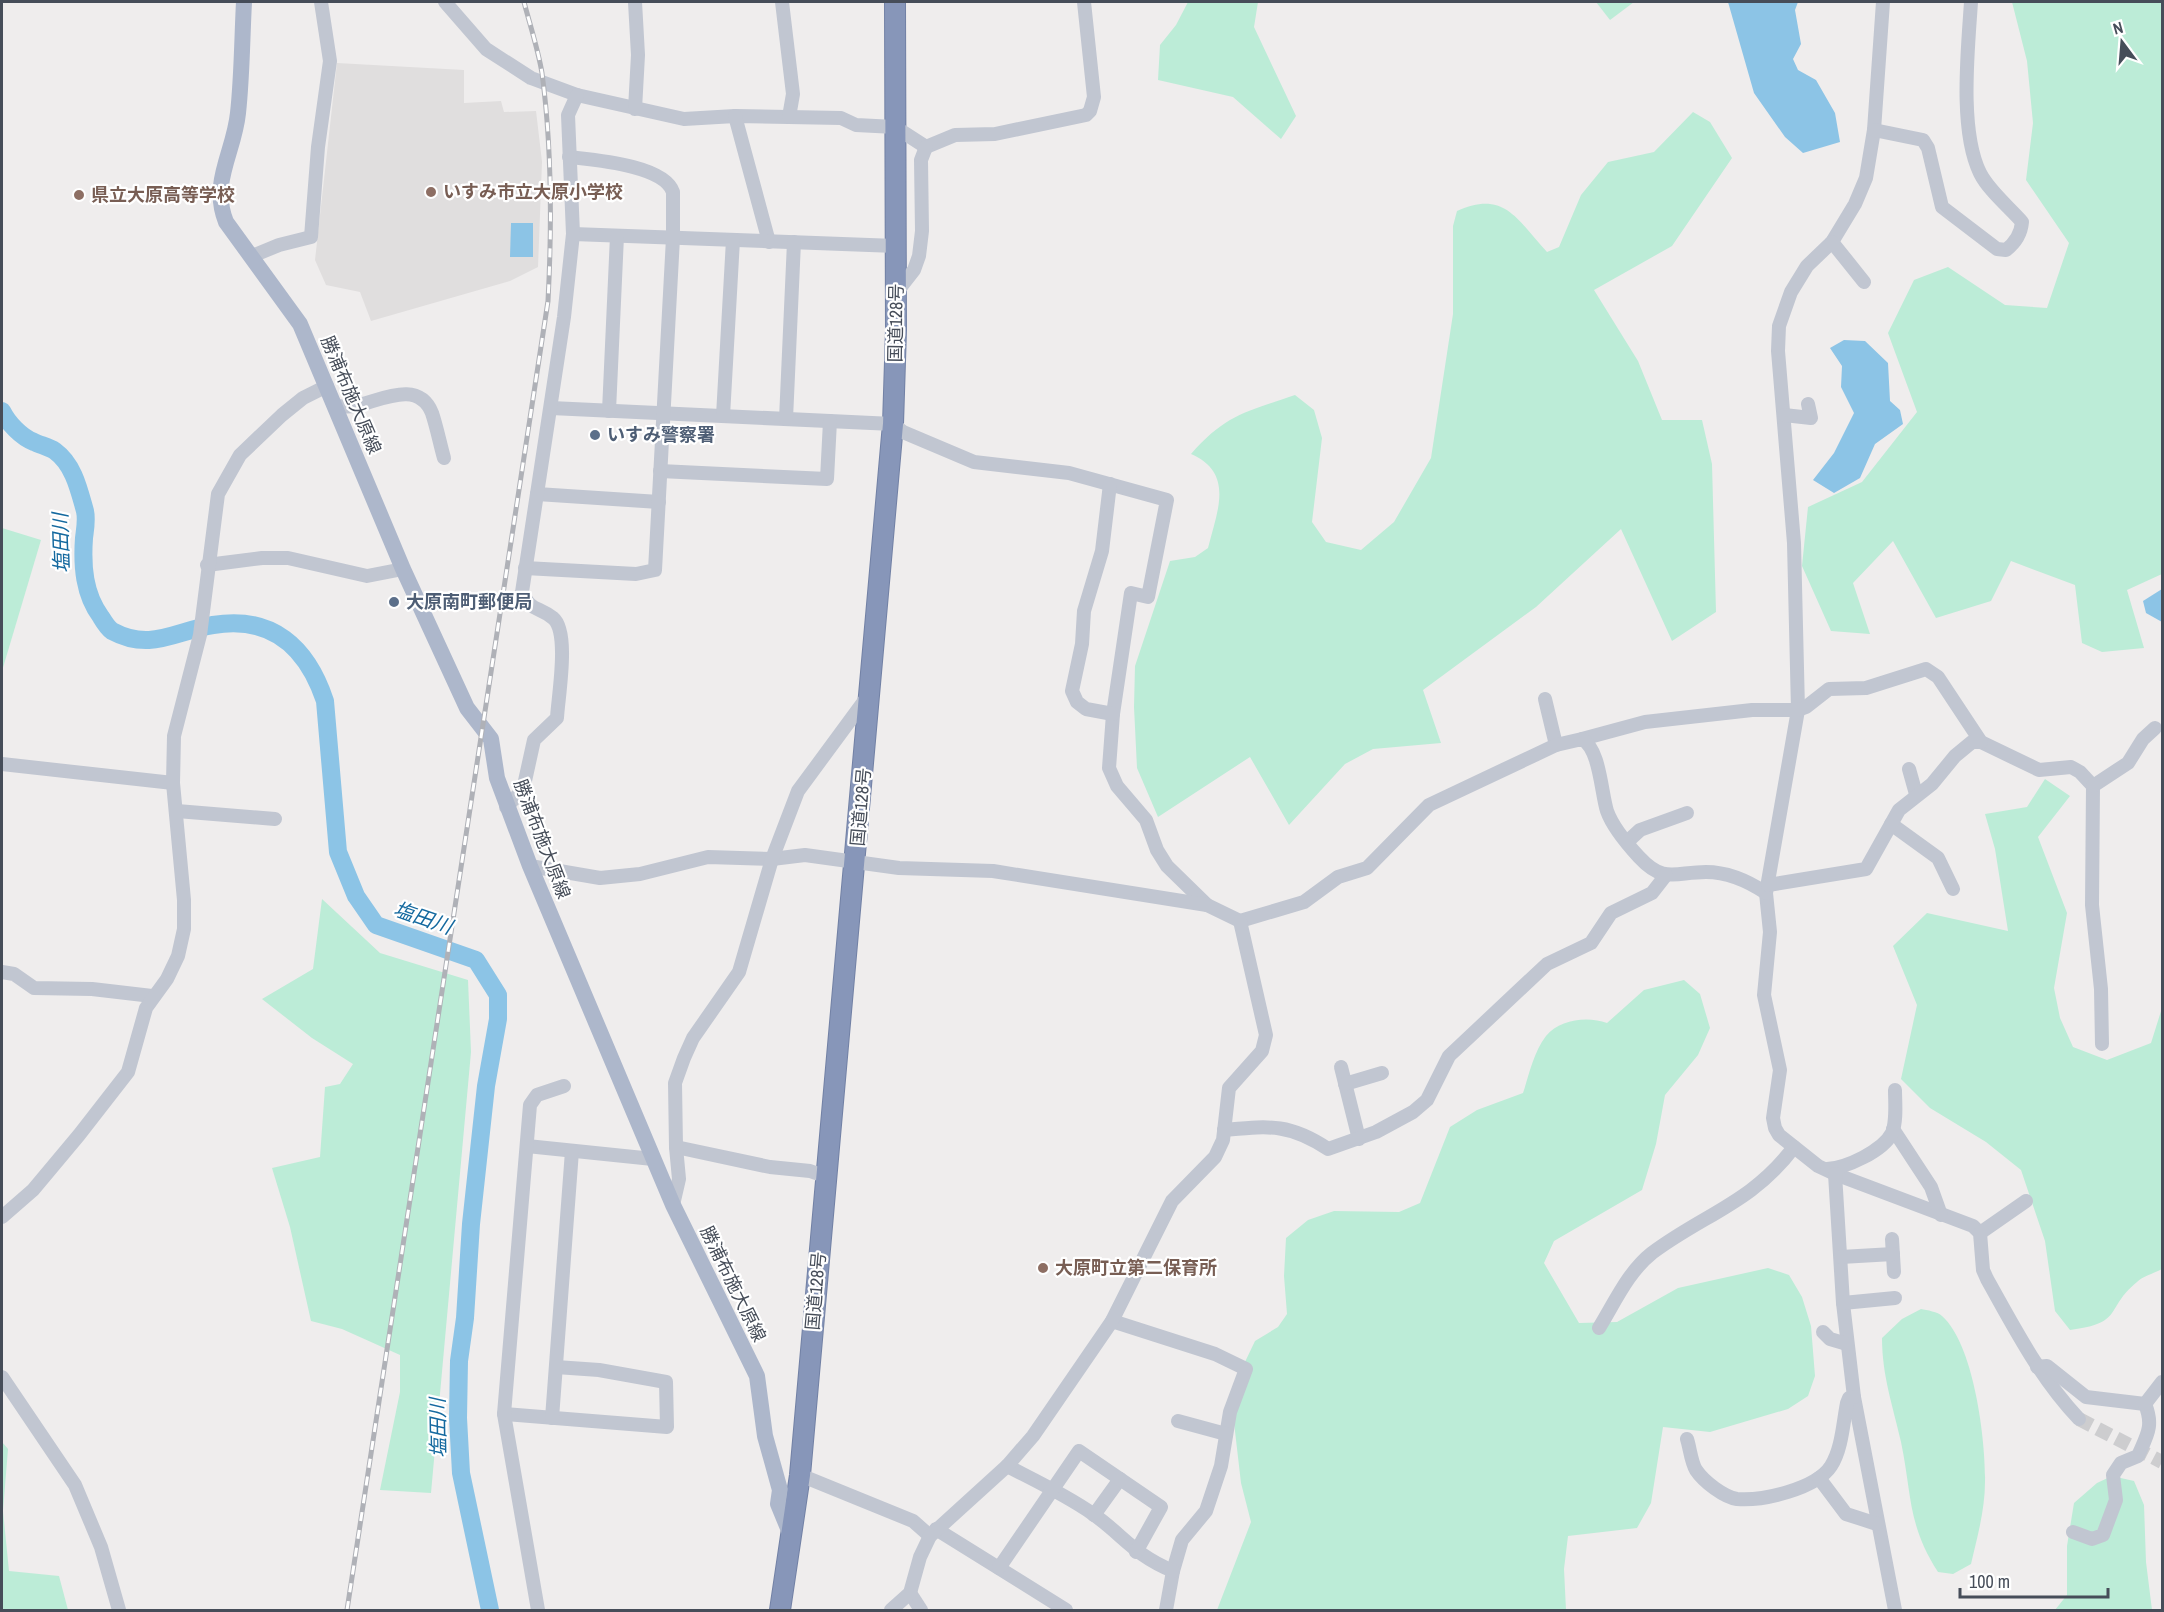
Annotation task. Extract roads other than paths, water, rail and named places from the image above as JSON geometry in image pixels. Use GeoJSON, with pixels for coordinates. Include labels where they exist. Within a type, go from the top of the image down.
{"type":"FeatureCollection","features":[{"type":"Feature","properties":{"kind":"highway","name":"国道128号"},"geometry":{"type":"LineString","coordinates":[[780,1611],[800,1474],[893,424],[896,292],[895,2]]}},
{"type":"Feature","properties":{"kind":"main road","name":"勝浦布施大原線"},"geometry":{"type":"LineString","coordinates":[[244,2],[238,115],[219,196],[226,222],[300,324],[403,569],[467,708],[491,739],[494,768],[506,807],[530,866],[673,1205],[757,1376],[765,1436],[780,1490],[778,1504],[790,1533]]}},
{"type":"Feature","properties":{"kind":"street"},"geometry":{"type":"LineString","coordinates":[[252,256],[279,245],[311,237],[318,147],[330,61],[321,2]]}},
{"type":"Feature","properties":{"kind":"street"},"geometry":{"type":"LineString","coordinates":[[445,2],[486,49],[531,78],[577,94],[684,119],[735,116],[841,118],[856,125],[895,127],[926,147]]}},
{"type":"Feature","properties":{"kind":"street"},"geometry":{"type":"LineString","coordinates":[[635,108],[638,55],[636,2]]}},
{"type":"Feature","properties":{"kind":"street"},"geometry":{"type":"LineString","coordinates":[[782,2],[793,94],[789,117]]}},
{"type":"Feature","properties":{"kind":"street"},"geometry":{"type":"LineString","coordinates":[[896,292],[914,270],[919,256],[922,231],[921,160],[926,147],[955,135],[995,134],[1086,115],[1090,111],[1094,97],[1084,2]]}},
{"type":"Feature","properties":{"kind":"street"},"geometry":{"type":"LineString","coordinates":[[1883,2],[1874,130],[1866,178],[1856,204],[1832,242],[1807,266],[1791,292],[1779,326],[1778,351],[1797,590],[1798,710],[1767,889],[1770,932],[1764,995],[1780,1070],[1773,1118],[1779,1135],[1830,1172],[1973,1226],[1980,1233],[1983,1270],[2037,1367],[2055,1394],[2079,1419]]}},
{"type":"Feature","properties":{"kind":"street"},"geometry":{"type":"LineString","coordinates":[[1874,130],[1923,140],[1928,148],[1943,209],[2000,251],[2014,243],[2021,231],[2022,222],[1983,177],[1970,136],[1967,80],[1971,2]]}},
{"type":"Feature","properties":{"kind":"street"},"geometry":{"type":"LineString","coordinates":[[506,807],[523,790],[534,740],[557,718],[563,635],[553,618],[528,606],[522,592],[564,318],[573,234],[567,115],[577,94]]}},
{"type":"Feature","properties":{"kind":"street"},"geometry":{"type":"LineString","coordinates":[[735,116],[769,242]]}},
{"type":"Feature","properties":{"kind":"street"},"geometry":{"type":"LineString","coordinates":[[525,568],[636,574],[655,570],[673,238],[673,192],[671,185],[662,178],[625,164],[569,157]]}},
{"type":"Feature","properties":{"kind":"street"},"geometry":{"type":"LineString","coordinates":[[573,234],[896,246]]}},
{"type":"Feature","properties":{"kind":"street"},"geometry":{"type":"LineString","coordinates":[[609,411],[617,236]]}},
{"type":"Feature","properties":{"kind":"street"},"geometry":{"type":"LineString","coordinates":[[723,416],[733,240]]}},
{"type":"Feature","properties":{"kind":"street"},"geometry":{"type":"LineString","coordinates":[[786,419],[794,242]]}},
{"type":"Feature","properties":{"kind":"street"},"geometry":{"type":"LineString","coordinates":[[1832,242],[1864,282]]}},
{"type":"Feature","properties":{"kind":"street"},"geometry":{"type":"LineString","coordinates":[[2,1217],[33,1190],[79,1136],[128,1072],[142,1020],[153,996],[167,979],[178,956],[184,929],[177,812],[173,783],[175,726],[200,635],[218,494],[240,455],[303,398],[327,386]]}},
{"type":"Feature","properties":{"kind":"street"},"geometry":{"type":"LineString","coordinates":[[335,406],[353,406],[398,393],[412,395],[422,400],[431,411],[444,458]]}},
{"type":"Feature","properties":{"kind":"street"},"geometry":{"type":"LineString","coordinates":[[1784,415],[1811,418],[1808,404]]}},
{"type":"Feature","properties":{"kind":"street"},"geometry":{"type":"LineString","coordinates":[[551,408],[893,424],[903,432],[974,462],[1060,472],[1167,500],[1148,597],[1131,593],[1113,714],[1109,768],[1117,786],[1146,820],[1157,850],[1167,866],[1207,905]]}},
{"type":"Feature","properties":{"kind":"street"},"geometry":{"type":"LineString","coordinates":[[660,471],[827,479],[830,422]]}},
{"type":"Feature","properties":{"kind":"street"},"geometry":{"type":"LineString","coordinates":[[1110,484],[1102,551],[1084,611],[1082,644],[1072,691],[1077,702],[1086,709],[1113,714]]}},
{"type":"Feature","properties":{"kind":"street"},"geometry":{"type":"LineString","coordinates":[[537,494],[658,502]]}},
{"type":"Feature","properties":{"kind":"street"},"geometry":{"type":"LineString","coordinates":[[207,566],[262,558],[288,558],[367,576],[403,569]]}},
{"type":"Feature","properties":{"kind":"street"},"geometry":{"type":"LineString","coordinates":[[530,866],[600,878],[640,874],[708,857],[772,859],[805,855],[899,868],[993,871],[1207,905],[1240,921],[1304,902],[1338,877],[1367,868],[1429,805],[1556,745],[1645,722],[1752,710],[1798,710],[1806,707],[1821,692],[1829,689],[1866,688],[1926,669],[1938,677],[1981,742]]}},
{"type":"Feature","properties":{"kind":"street"},"geometry":{"type":"LineString","coordinates":[[673,1205],[679,1179],[675,1083],[693,1038],[739,972],[772,859],[798,791],[871,692]]}},
{"type":"Feature","properties":{"kind":"street"},"geometry":{"type":"LineString","coordinates":[[1545,699],[1556,745]]}},
{"type":"Feature","properties":{"kind":"street"},"geometry":{"type":"LineString","coordinates":[[2093,786],[2128,763],[2143,739],[2156,728]]}},
{"type":"Feature","properties":{"kind":"street"},"geometry":{"type":"LineString","coordinates":[[1582,739],[1592,748],[1608,813],[1640,859],[1666,875],[1705,872],[1731,875],[1767,889],[1866,869],[1899,810],[1916,794],[1932,784],[1955,756],[1972,742],[1981,742],[2039,770],[2071,767],[2080,772],[2093,786],[2092,905],[2101,989],[2102,1044]]}},
{"type":"Feature","properties":{"kind":"street"},"geometry":{"type":"LineString","coordinates":[[2,764],[173,783]]}},
{"type":"Feature","properties":{"kind":"street"},"geometry":{"type":"LineString","coordinates":[[1909,769],[1916,794]]}},
{"type":"Feature","properties":{"kind":"street"},"geometry":{"type":"LineString","coordinates":[[177,812],[275,819]]}},
{"type":"Feature","properties":{"kind":"street"},"geometry":{"type":"LineString","coordinates":[[1627,843],[1640,830],[1687,813]]}},
{"type":"Feature","properties":{"kind":"street"},"geometry":{"type":"LineString","coordinates":[[1891,824],[1938,858],[1953,889]]}},
{"type":"Feature","properties":{"kind":"street"},"geometry":{"type":"LineString","coordinates":[[1224,1130],[1274,1125],[1293,1129],[1328,1149],[1359,1139],[1413,1112],[1427,1100],[1449,1056],[1547,964],[1591,943],[1611,913],[1652,893],[1666,875]]}},
{"type":"Feature","properties":{"kind":"street"},"geometry":{"type":"LineString","coordinates":[[891,1611],[910,1593],[920,1557],[933,1532],[1006,1466],[1033,1436],[1112,1321],[1172,1202],[1215,1157],[1224,1130],[1229,1088],[1262,1051],[1266,1035],[1240,921]]}},
{"type":"Feature","properties":{"kind":"street"},"geometry":{"type":"LineString","coordinates":[[2,972],[14,974],[34,988],[92,990],[153,996]]}},
{"type":"Feature","properties":{"kind":"street"},"geometry":{"type":"LineString","coordinates":[[1341,1067],[1359,1139]]}},
{"type":"Feature","properties":{"kind":"street"},"geometry":{"type":"LineString","coordinates":[[1345,1084],[1382,1073]]}},
{"type":"Feature","properties":{"kind":"street"},"geometry":{"type":"LineString","coordinates":[[538,1611],[504,1414],[530,1105],[537,1095],[564,1086]]}},
{"type":"Feature","properties":{"kind":"street"},"geometry":{"type":"LineString","coordinates":[[1830,1172],[1856,1162],[1886,1140],[1893,1129],[1895,1090]]}},
{"type":"Feature","properties":{"kind":"street"},"geometry":{"type":"LineString","coordinates":[[1893,1129],[1931,1187],[1941,1215]]}},
{"type":"Feature","properties":{"kind":"street"},"geometry":{"type":"LineString","coordinates":[[527,1146],[653,1159]]}},
{"type":"Feature","properties":{"kind":"street"},"geometry":{"type":"LineString","coordinates":[[1599,1328],[1639,1266],[1652,1254],[1750,1192],[1776,1171],[1794,1146]]}},
{"type":"Feature","properties":{"kind":"street"},"geometry":{"type":"LineString","coordinates":[[676,1147],[770,1167],[810,1171],[827,1177]]}},
{"type":"Feature","properties":{"kind":"street"},"geometry":{"type":"LineString","coordinates":[[552,1418],[572,1151]]}},
{"type":"Feature","properties":{"kind":"street"},"geometry":{"type":"LineString","coordinates":[[1830,1172],[1841,1257],[1843,1303],[1854,1397],[1895,1611]]}},
{"type":"Feature","properties":{"kind":"street"},"geometry":{"type":"LineString","coordinates":[[1980,1233],[2026,1201]]}},
{"type":"Feature","properties":{"kind":"street"},"geometry":{"type":"LineString","coordinates":[[1892,1239],[1894,1272]]}},
{"type":"Feature","properties":{"kind":"street"},"geometry":{"type":"LineString","coordinates":[[1841,1257],[1893,1254]]}},
{"type":"Feature","properties":{"kind":"street"},"geometry":{"type":"LineString","coordinates":[[1843,1303],[1895,1298]]}},
{"type":"Feature","properties":{"kind":"street"},"geometry":{"type":"LineString","coordinates":[[1112,1321],[1215,1354],[1246,1369],[1230,1412],[1221,1466],[1206,1511],[1182,1540],[1173,1571],[1166,1611]]}},
{"type":"Feature","properties":{"kind":"street"},"geometry":{"type":"LineString","coordinates":[[1823,1332],[1830,1339],[1847,1344]]}},
{"type":"Feature","properties":{"kind":"street"},"geometry":{"type":"LineString","coordinates":[[2037,1367],[2047,1366],[2086,1397],[2145,1404],[2163,1391]]}},
{"type":"Feature","properties":{"kind":"street"},"geometry":{"type":"LineString","coordinates":[[504,1414],[667,1427],[666,1382],[598,1370],[556,1367]]}},
{"type":"Feature","properties":{"kind":"street"},"geometry":{"type":"LineString","coordinates":[[2,1377],[75,1485],[101,1547],[119,1611]]}},
{"type":"Feature","properties":{"kind":"street"},"geometry":{"type":"LineString","coordinates":[[2145,1404],[2163,1382]]}},
{"type":"Feature","properties":{"kind":"street"},"geometry":{"type":"LineString","coordinates":[[1687,1439],[1696,1470],[1723,1494],[1737,1498],[1790,1492],[1819,1478],[1830,1468],[1835,1458],[1847,1403],[1849,1398],[1854,1397]]}},
{"type":"Feature","properties":{"kind":"street"},"geometry":{"type":"LineString","coordinates":[[2073,1532],[2092,1539],[2103,1535],[2116,1500],[2114,1475],[2121,1463],[2138,1456],[2149,1429],[2151,1418],[2145,1404]]}},
{"type":"Feature","properties":{"kind":"street"},"geometry":{"type":"LineString","coordinates":[[1178,1420],[1226,1434]]}},
{"type":"Feature","properties":{"kind":"street"},"geometry":{"type":"LineString","coordinates":[[999,1568],[1078,1451],[1161,1507],[1136,1552]]}},
{"type":"Feature","properties":{"kind":"street"},"geometry":{"type":"LineString","coordinates":[[1006,1466],[1054,1489],[1094,1515],[1136,1552],[1173,1571]]}},
{"type":"Feature","properties":{"kind":"street"},"geometry":{"type":"LineString","coordinates":[[800,1474],[913,1521],[999,1568],[1066,1611]]}},
{"type":"Feature","properties":{"kind":"street"},"geometry":{"type":"LineString","coordinates":[[1819,1478],[1846,1514],[1877,1524]]}},
{"type":"Feature","properties":{"kind":"street"},"geometry":{"type":"LineString","coordinates":[[1094,1515],[1120,1479]]}},
{"type":"Feature","properties":{"kind":"street"},"geometry":{"type":"LineString","coordinates":[[910,1593],[921,1611]]}},
{"type":"Feature","properties":{"kind":"water"},"geometry":{"type":"Polygon","coordinates":[[[1728,2],[1798,2],[1795,10],[1801,44],[1793,59],[1798,70],[1816,80],[1835,113],[1840,142],[1803,153],[1785,137],[1754,93],[1728,2]]]}},
{"type":"Feature","properties":{"kind":"water"},"geometry":{"type":"Polygon","coordinates":[[[511,223],[533,223],[533,257],[510,257],[511,223]]]}},
{"type":"Feature","properties":{"kind":"water"},"geometry":{"type":"Polygon","coordinates":[[[1844,340],[1865,341],[1888,363],[1890,401],[1900,410],[1903,424],[1875,444],[1860,478],[1834,493],[1813,480],[1834,453],[1854,413],[1841,387],[1842,366],[1830,348],[1844,340]]]}},
{"type":"Feature","properties":{"kind":"water"},"geometry":{"type":"Polygon","coordinates":[[[2162,589],[2162,622],[2146,613],[2143,601],[2162,589]]]}},
{"type":"Feature","properties":{"kind":"waterway","name":"塩田川"},"geometry":{"type":"LineString","coordinates":[[2,411],[11,425],[20,433],[29,440],[55,451],[67,463],[78,486],[86,514],[83,559],[85,579],[95,608],[112,631],[126,637],[151,640],[213,625],[234,623],[253,625],[270,630],[297,651],[308,665],[325,701],[338,852],[356,896],[376,925],[476,960],[498,995],[498,1019],[486,1086],[471,1224],[465,1318],[459,1361],[458,1418],[461,1473],[490,1610]]}},
{"type":"Feature","properties":{"kind":"tunnel"},"geometry":{"type":"LineString","coordinates":[[2079,1419],[2162,1462]]}},
{"type":"Feature","properties":{"kind":"railway"},"geometry":{"type":"LineString","coordinates":[[347,1610],[548,301],[550,244],[548,130],[542,73],[524,2]]}},
{"type":"Feature","properties":{"kind":"place","name":"いすみ市立大原小学校"},"geometry":{"type":"Point","coordinates":[431,192]}},
{"type":"Feature","properties":{"kind":"place","name":"県立大原高等学校"},"geometry":{"type":"Point","coordinates":[79,195]}},
{"type":"Feature","properties":{"kind":"place","name":"いすみ警察署"},"geometry":{"type":"Point","coordinates":[595,435]}},
{"type":"Feature","properties":{"kind":"place","name":"大原南町郵便局"},"geometry":{"type":"Point","coordinates":[394,602]}},
{"type":"Feature","properties":{"kind":"place","name":"大原町立第二保育所"},"geometry":{"type":"Point","coordinates":[1043,1268]}}]}
